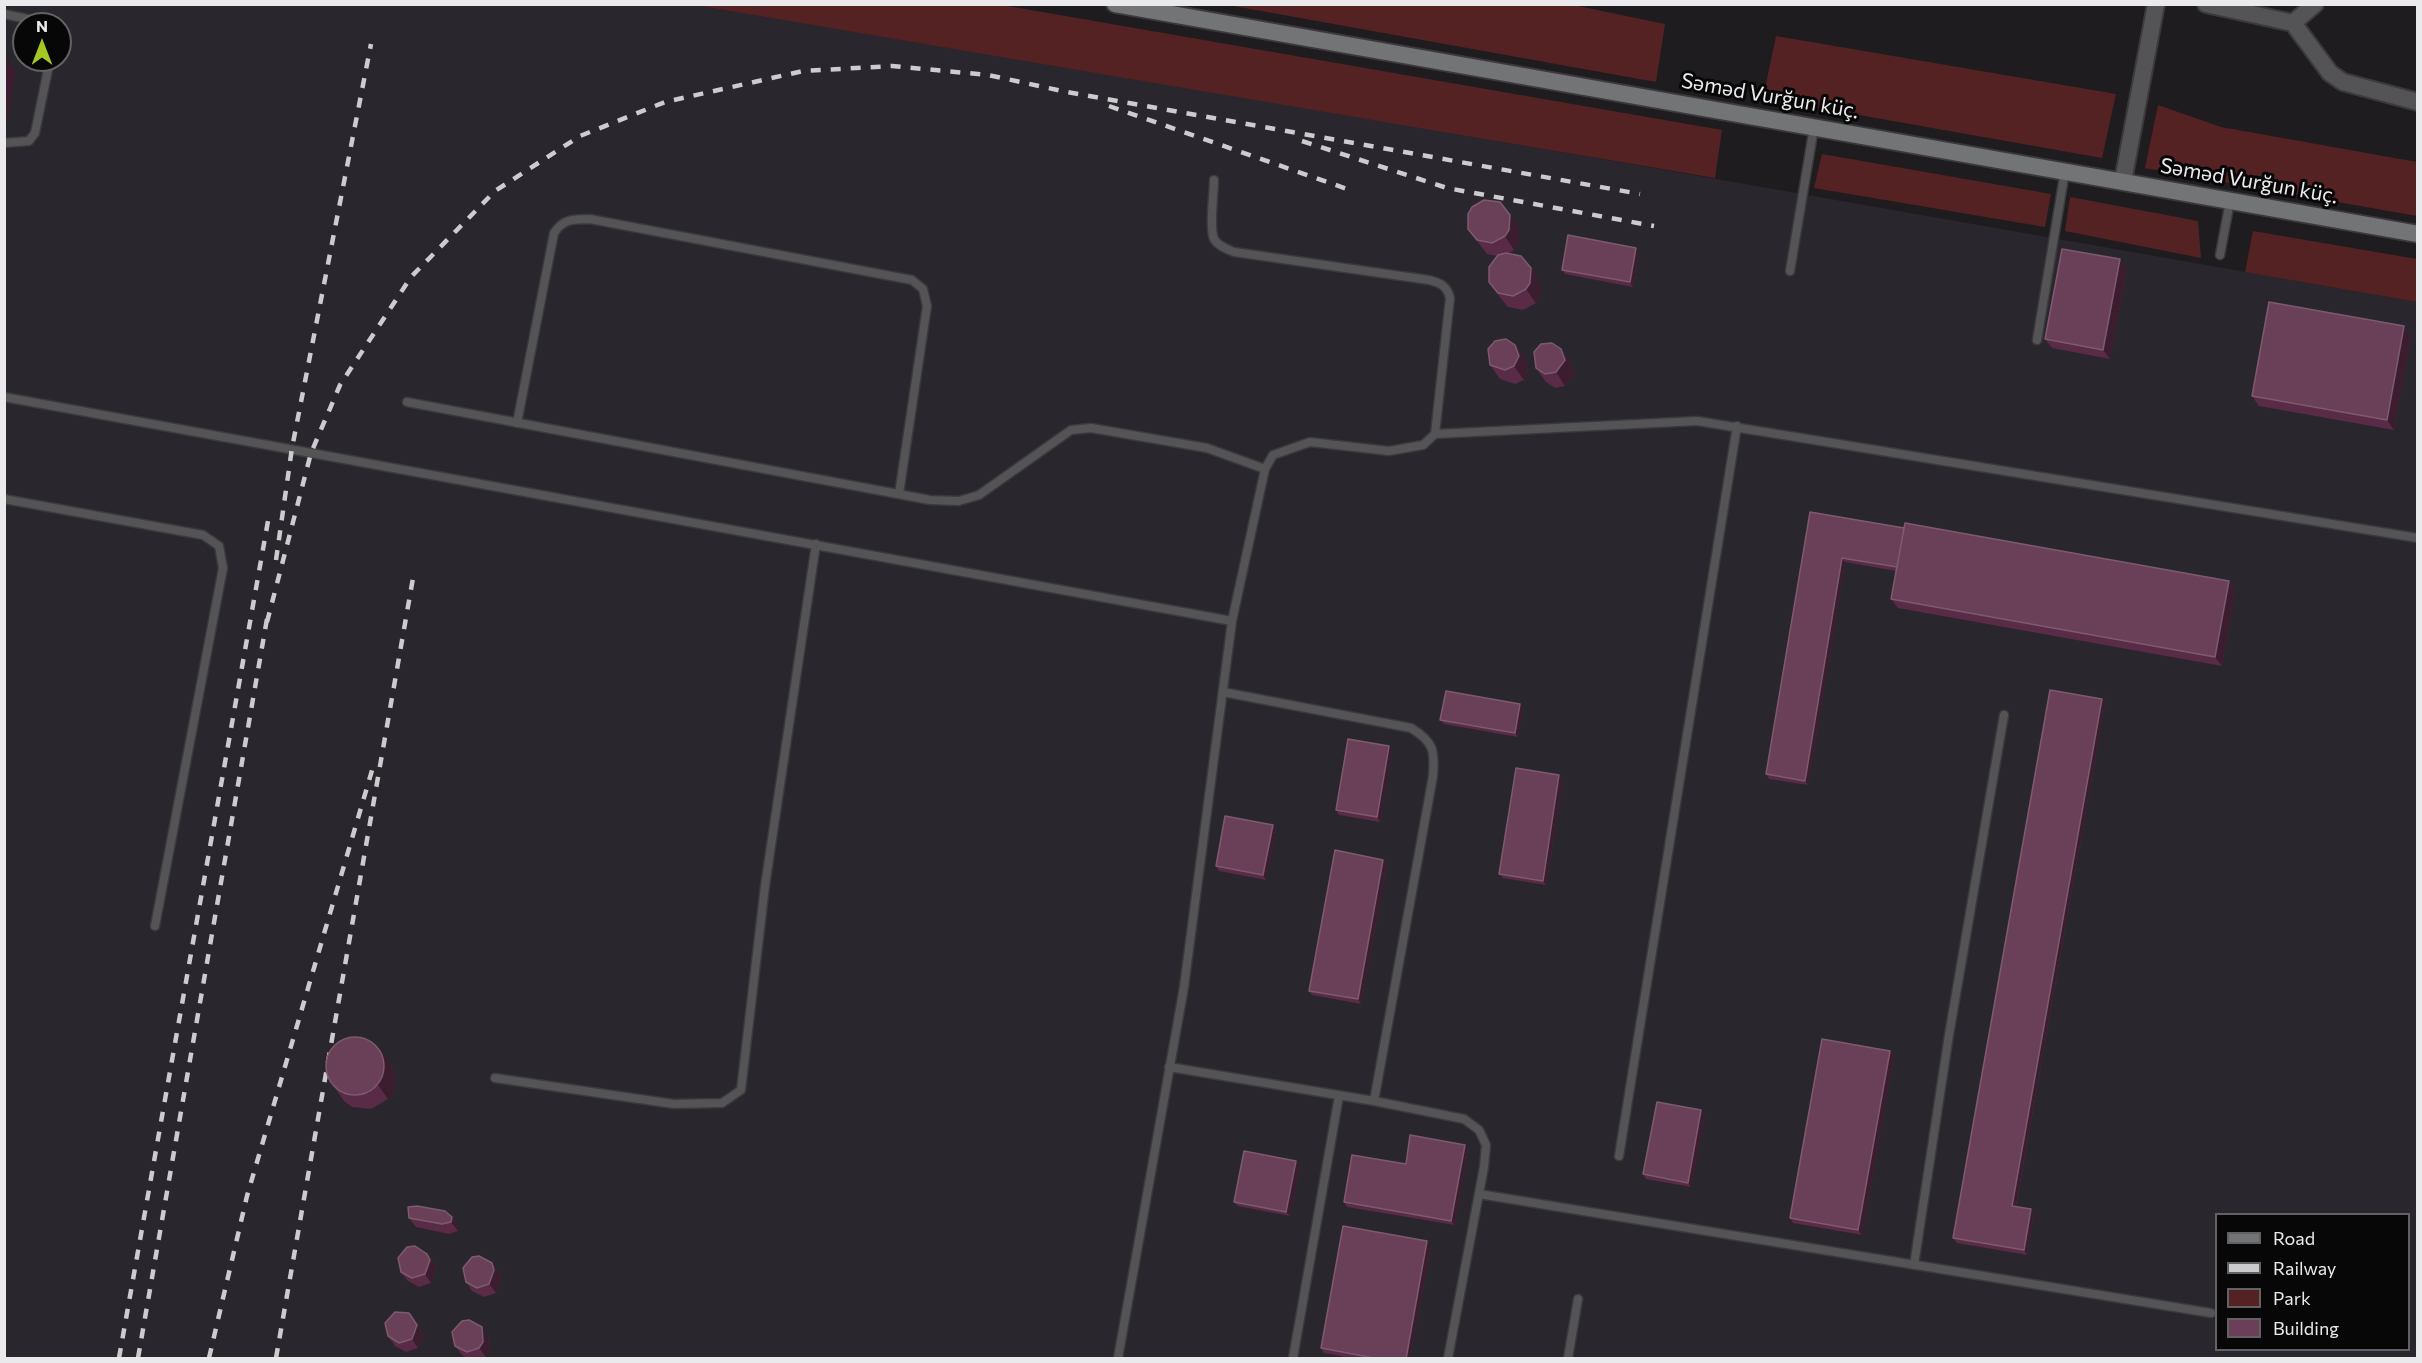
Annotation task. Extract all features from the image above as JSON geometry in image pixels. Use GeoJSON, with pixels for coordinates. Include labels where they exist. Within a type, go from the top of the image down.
{"type":"FeatureCollection","features":[{"type":"Feature","properties":{"kind":"main road","name":"Səməd Vurğun küç."},"geometry":{"type":"LineString","coordinates":[[1115,4],[1182,10],[1814,127],[2418,234]]}},
{"type":"Feature","properties":{"kind":"street"},"geometry":{"type":"LineString","coordinates":[[2122,181],[2156,4]]}},
{"type":"Feature","properties":{"kind":"street"},"geometry":{"type":"LineString","coordinates":[[2206,4],[2293,23],[2330,73],[2343,82],[2418,102]]}},
{"type":"Feature","properties":{"kind":"street"},"geometry":{"type":"LineString","coordinates":[[2293,23],[2315,4]]}},
{"type":"Feature","properties":{"kind":"lane"},"geometry":{"type":"LineString","coordinates":[[4,143],[29,141],[35,133],[48,72]]}},
{"type":"Feature","properties":{"kind":"lane"},"geometry":{"type":"LineString","coordinates":[[1790,271],[1814,127]]}},
{"type":"Feature","properties":{"kind":"lane"},"geometry":{"type":"LineString","coordinates":[[2037,340],[2065,171]]}},
{"type":"Feature","properties":{"kind":"lane"},"geometry":{"type":"LineString","coordinates":[[1214,180],[1212,228],[1214,239],[1223,247],[1234,252],[1430,280],[1441,283],[1448,290],[1450,298],[1435,434]]}},
{"type":"Feature","properties":{"kind":"lane"},"geometry":{"type":"LineString","coordinates":[[2220,255],[2230,201]]}},
{"type":"Feature","properties":{"kind":"lane"},"geometry":{"type":"LineString","coordinates":[[516,423],[554,233],[561,223],[572,219],[636,228],[912,280],[922,288],[927,306],[899,494]]}},
{"type":"Feature","properties":{"kind":"lane"},"geometry":{"type":"LineString","coordinates":[[4,397],[1232,621]]}},
{"type":"Feature","properties":{"kind":"lane"},"geometry":{"type":"LineString","coordinates":[[407,402],[899,494],[950,501],[979,495],[1071,430],[1091,428],[1207,448],[1264,469]]}},
{"type":"Feature","properties":{"kind":"lane"},"geometry":{"type":"LineString","coordinates":[[1118,1359],[1184,987],[1232,621],[1264,469],[1273,455],[1310,442],[1389,451],[1423,445],[1435,434],[1697,421],[2418,538]]}},
{"type":"Feature","properties":{"kind":"lane"},"geometry":{"type":"LineString","coordinates":[[1619,1156],[1737,426]]}},
{"type":"Feature","properties":{"kind":"lane"},"geometry":{"type":"LineString","coordinates":[[4,499],[203,535],[219,546],[223,568],[155,926]]}},
{"type":"Feature","properties":{"kind":"lane"},"geometry":{"type":"LineString","coordinates":[[495,1078],[674,1104],[723,1103],[741,1090],[765,886],[816,544]]}},
{"type":"Feature","properties":{"kind":"lane"},"geometry":{"type":"LineString","coordinates":[[1223,692],[1411,728],[1427,737],[1434,754],[1433,776],[1374,1101]]}},
{"type":"Feature","properties":{"kind":"lane"},"geometry":{"type":"LineString","coordinates":[[1914,1265],[1948,1035],[2004,715]]}},
{"type":"Feature","properties":{"kind":"lane"},"geometry":{"type":"LineString","coordinates":[[1168,1067],[1374,1101],[1464,1119],[1479,1130],[1486,1145],[1448,1359]]}},
{"type":"Feature","properties":{"kind":"lane"},"geometry":{"type":"LineString","coordinates":[[1293,1359],[1339,1096]]}},
{"type":"Feature","properties":{"kind":"lane"},"geometry":{"type":"LineString","coordinates":[[1479,1194],[2211,1313]]}},
{"type":"Feature","properties":{"kind":"lane"},"geometry":{"type":"LineString","coordinates":[[1568,1359],[1578,1299]]}},
{"type":"Feature","properties":{"kind":"shaded area"},"geometry":{"type":"Polygon","coordinates":[[[5,5],[695,5],[1312,108],[2417,302],[2417,1358],[5,1358],[5,5]]]}},
{"type":"Feature","properties":{"kind":"green space"},"geometry":{"type":"Polygon","coordinates":[[[1568,4],[1665,24],[1656,82],[1228,5],[1568,4]]]}},
{"type":"Feature","properties":{"kind":"green space"},"geometry":{"type":"Polygon","coordinates":[[[695,5],[1002,5],[1722,130],[1715,178],[695,5]]]}},
{"type":"Feature","properties":{"kind":"green space"},"geometry":{"type":"Polygon","coordinates":[[[1776,36],[2116,94],[2102,158],[1763,98],[1776,36]]]}},
{"type":"Feature","properties":{"kind":"green space"},"geometry":{"type":"Polygon","coordinates":[[[2158,105],[2221,127],[2417,162],[2417,216],[2145,168],[2158,105]]]}},
{"type":"Feature","properties":{"kind":"green space"},"geometry":{"type":"Polygon","coordinates":[[[1822,154],[2051,194],[2045,227],[1814,188],[1822,154]]]}},
{"type":"Feature","properties":{"kind":"green space"},"geometry":{"type":"Polygon","coordinates":[[[2070,197],[2198,221],[2201,258],[2065,231],[2070,197]]]}},
{"type":"Feature","properties":{"kind":"green space"},"geometry":{"type":"Polygon","coordinates":[[[2253,231],[2417,259],[2417,302],[2245,272],[2253,231]]]}},
{"type":"Feature","properties":{"kind":"building"},"geometry":{"type":"Polygon","coordinates":[[[1484,200],[1500,202],[1510,215],[1509,230],[1505,236],[1492,243],[1477,240],[1468,229],[1468,214],[1472,207],[1484,200]]]}},
{"type":"Feature","properties":{"kind":"building"},"geometry":{"type":"Polygon","coordinates":[[[1568,235],[1636,248],[1630,282],[1562,270],[1568,235]]]}},
{"type":"Feature","properties":{"kind":"building"},"geometry":{"type":"Polygon","coordinates":[[[2062,249],[2120,259],[2103,350],[2045,339],[2062,249]]]}},
{"type":"Feature","properties":{"kind":"building"},"geometry":{"type":"Polygon","coordinates":[[[1506,253],[1521,256],[1531,268],[1530,283],[1526,289],[1513,296],[1498,293],[1489,282],[1489,267],[1498,255],[1506,253]]]}},
{"type":"Feature","properties":{"kind":"building"},"geometry":{"type":"Polygon","coordinates":[[[2269,302],[2404,326],[2387,420],[2252,396],[2269,302]]]}},
{"type":"Feature","properties":{"kind":"building"},"geometry":{"type":"Polygon","coordinates":[[[1506,339],[1515,345],[1519,356],[1514,366],[1505,370],[1490,365],[1488,349],[1495,341],[1506,339]]]}},
{"type":"Feature","properties":{"kind":"building"},"geometry":{"type":"Polygon","coordinates":[[[1552,343],[1561,349],[1565,360],[1556,372],[1545,374],[1536,368],[1534,352],[1541,344],[1552,343]]]}},
{"type":"Feature","properties":{"kind":"building"},"geometry":{"type":"Polygon","coordinates":[[[1810,512],[1904,528],[1897,567],[1842,558],[1805,781],[1766,774],[1810,512]]]}},
{"type":"Feature","properties":{"kind":"building"},"geometry":{"type":"Polygon","coordinates":[[[1905,523],[2229,581],[2215,657],[1891,599],[1905,523]]]}},
{"type":"Feature","properties":{"kind":"building"},"geometry":{"type":"Polygon","coordinates":[[[2050,690],[2102,699],[2012,1206],[2031,1209],[2024,1250],[1953,1238],[2050,690]]]}},
{"type":"Feature","properties":{"kind":"building"},"geometry":{"type":"Polygon","coordinates":[[[1446,691],[1520,704],[1515,733],[1440,720],[1446,691]]]}},
{"type":"Feature","properties":{"kind":"building"},"geometry":{"type":"Polygon","coordinates":[[[1348,739],[1389,746],[1377,817],[1336,810],[1348,739]]]}},
{"type":"Feature","properties":{"kind":"building"},"geometry":{"type":"Polygon","coordinates":[[[1516,768],[1559,775],[1543,881],[1499,874],[1516,768]]]}},
{"type":"Feature","properties":{"kind":"building"},"geometry":{"type":"Polygon","coordinates":[[[1225,816],[1273,825],[1263,875],[1216,866],[1225,816]]]}},
{"type":"Feature","properties":{"kind":"building"},"geometry":{"type":"Polygon","coordinates":[[[1335,850],[1383,860],[1358,999],[1309,991],[1335,850]]]}},
{"type":"Feature","properties":{"kind":"building"},"geometry":{"type":"Polygon","coordinates":[[[349,1037],[361,1037],[371,1041],[380,1050],[384,1072],[376,1087],[361,1095],[349,1095],[339,1091],[330,1082],[326,1072],[326,1060],[330,1050],[339,1041],[349,1037]]]}},
{"type":"Feature","properties":{"kind":"building"},"geometry":{"type":"Polygon","coordinates":[[[1822,1039],[1890,1051],[1858,1230],[1790,1218],[1822,1039]]]}},
{"type":"Feature","properties":{"kind":"building"},"geometry":{"type":"Polygon","coordinates":[[[1657,1102],[1701,1110],[1688,1183],[1643,1174],[1657,1102]]]}},
{"type":"Feature","properties":{"kind":"building"},"geometry":{"type":"Polygon","coordinates":[[[1410,1135],[1465,1145],[1451,1221],[1344,1202],[1352,1155],[1406,1164],[1410,1135]]]}},
{"type":"Feature","properties":{"kind":"building"},"geometry":{"type":"Polygon","coordinates":[[[1244,1151],[1296,1161],[1286,1212],[1234,1202],[1244,1151]]]}},
{"type":"Feature","properties":{"kind":"building"},"geometry":{"type":"Polygon","coordinates":[[[417,1206],[445,1211],[452,1217],[451,1222],[442,1224],[409,1218],[408,1207],[417,1206]]]}},
{"type":"Feature","properties":{"kind":"building"},"geometry":{"type":"Polygon","coordinates":[[[1343,1226],[1427,1241],[1406,1359],[1379,1359],[1321,1348],[1343,1226]]]}},
{"type":"Feature","properties":{"kind":"building"},"geometry":{"type":"Polygon","coordinates":[[[415,1246],[427,1254],[430,1260],[425,1274],[412,1278],[401,1272],[398,1258],[407,1247],[415,1246]]]}},
{"type":"Feature","properties":{"kind":"building"},"geometry":{"type":"Polygon","coordinates":[[[479,1256],[492,1263],[494,1270],[489,1284],[477,1288],[466,1282],[463,1268],[472,1257],[479,1256]]]}},
{"type":"Feature","properties":{"kind":"building"},"geometry":{"type":"Polygon","coordinates":[[[395,1312],[409,1313],[417,1325],[412,1339],[399,1343],[388,1336],[385,1323],[395,1312]]]}},
{"type":"Feature","properties":{"kind":"building"},"geometry":{"type":"Polygon","coordinates":[[[469,1320],[482,1327],[483,1342],[479,1348],[467,1352],[455,1346],[452,1332],[462,1321],[469,1320]]]}},
{"type":"Feature","properties":{"kind":"railway"},"geometry":{"type":"LineString","coordinates":[[276,560],[292,448],[371,44]]}},
{"type":"Feature","properties":{"kind":"railway"},"geometry":{"type":"LineString","coordinates":[[267,622],[311,453],[340,385],[411,277],[495,191],[580,136],[665,102],[803,71],[892,66],[988,75],[1067,92],[1640,194]]}},
{"type":"Feature","properties":{"kind":"railway"},"geometry":{"type":"LineString","coordinates":[[1109,106],[1350,190]]}},
{"type":"Feature","properties":{"kind":"railway"},"geometry":{"type":"LineString","coordinates":[[1302,141],[1447,188],[1654,226]]}},
{"type":"Feature","properties":{"kind":"railway"},"geometry":{"type":"LineString","coordinates":[[119,1358],[268,521]]}},
{"type":"Feature","properties":{"kind":"railway"},"geometry":{"type":"LineString","coordinates":[[276,1358],[413,578]]}},
{"type":"Feature","properties":{"kind":"railway"},"geometry":{"type":"LineString","coordinates":[[138,1358],[268,613]]}},
{"type":"Feature","properties":{"kind":"railway"},"geometry":{"type":"LineString","coordinates":[[209,1358],[247,1196],[373,767]]}}]}
